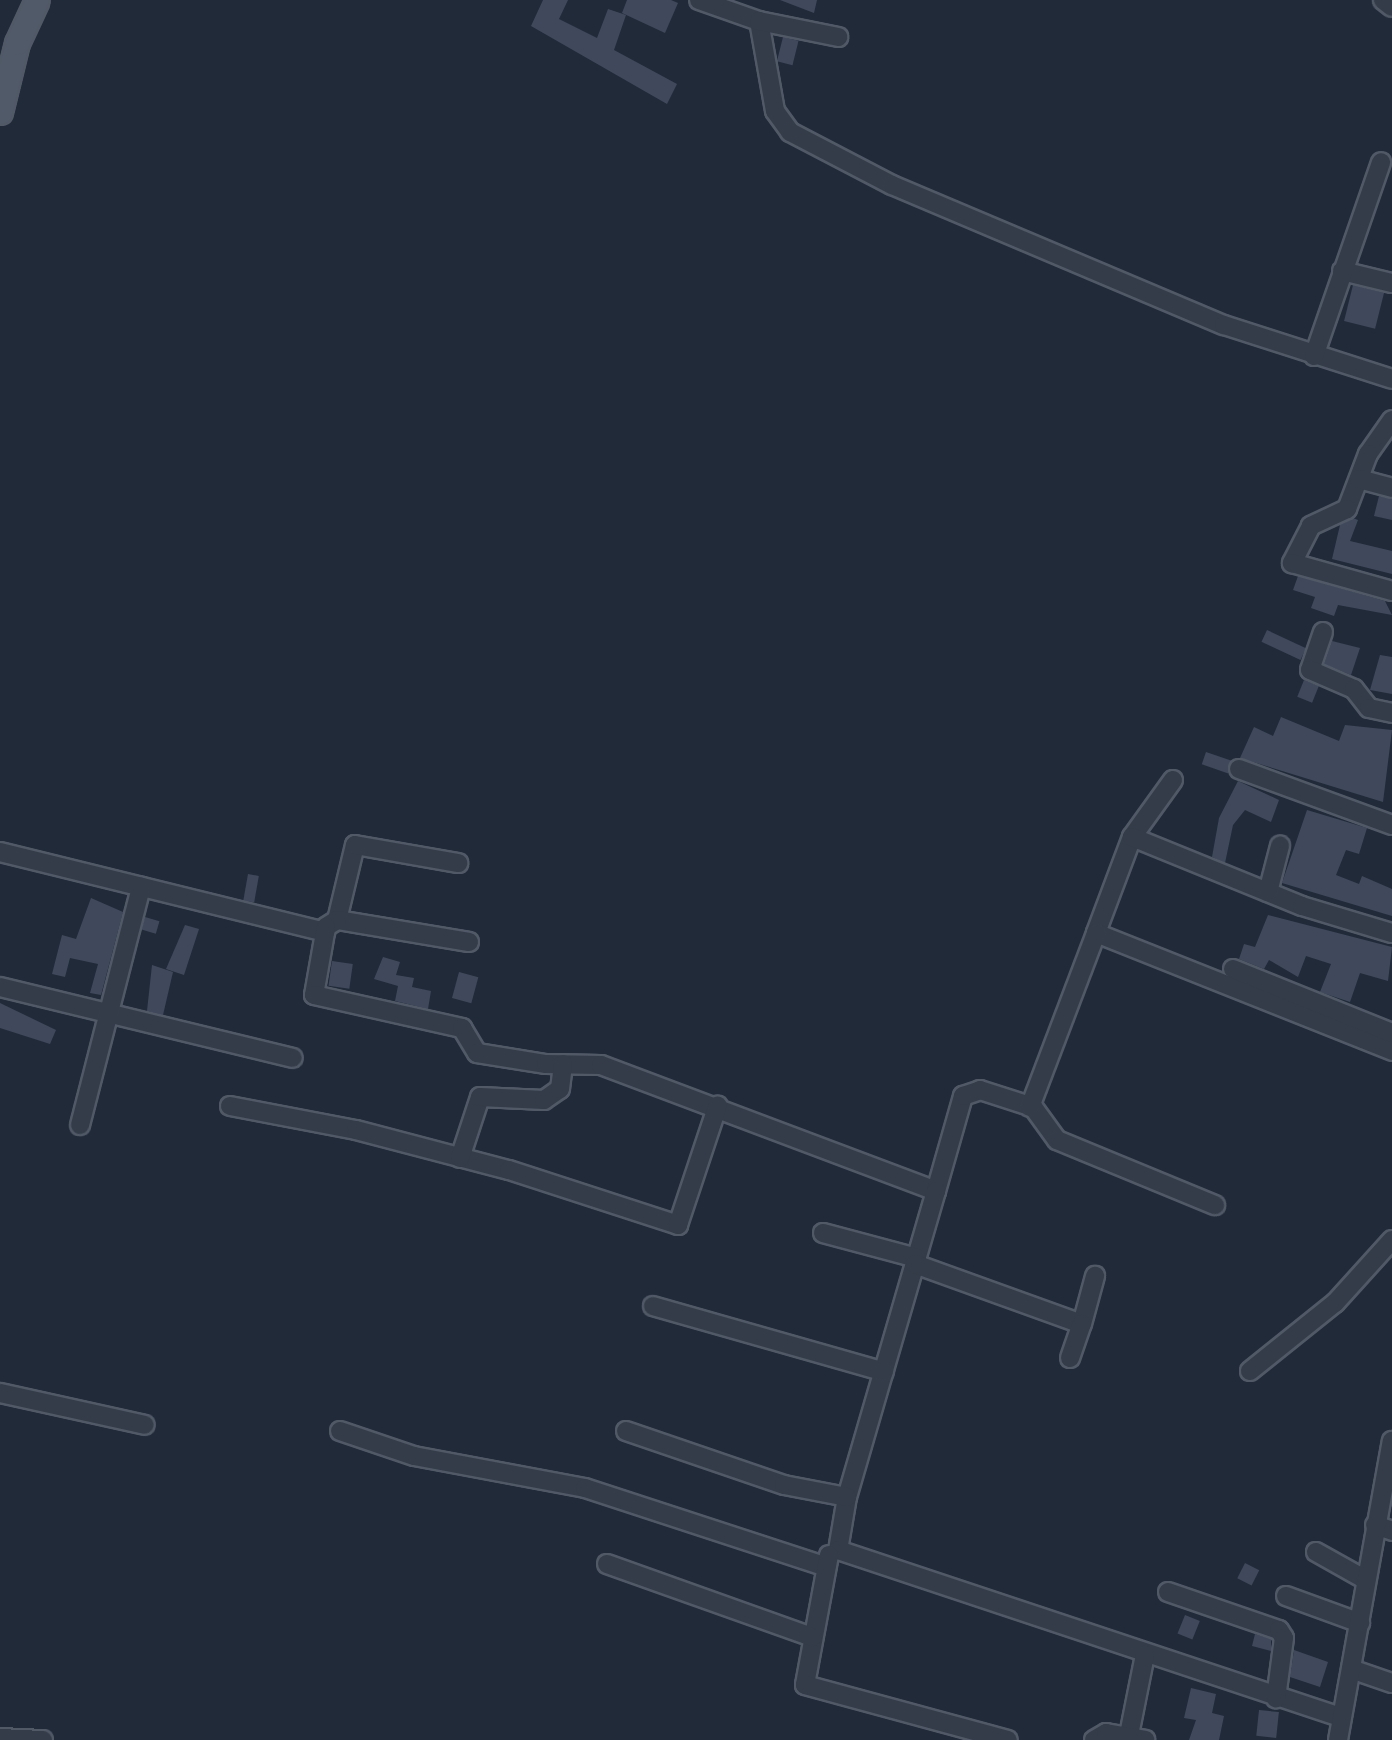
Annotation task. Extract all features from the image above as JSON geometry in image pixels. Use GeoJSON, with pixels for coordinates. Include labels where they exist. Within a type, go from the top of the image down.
{"type":"FeatureCollection","features":[{"type":"Feature","properties":{"kind":"main road"},"geometry":{"type":"LineString","coordinates":[[0,112],[17,43],[37,0]]}},
{"type":"Feature","properties":{"kind":"street"},"geometry":{"type":"LineString","coordinates":[[699,0],[759,21],[838,37]]}},
{"type":"Feature","properties":{"kind":"street"},"geometry":{"type":"LineString","coordinates":[[1383,0],[1392,7]]}},
{"type":"Feature","properties":{"kind":"street"},"geometry":{"type":"LineString","coordinates":[[759,21],[775,111],[790,132],[892,185],[1224,325],[1392,379]]}},
{"type":"Feature","properties":{"kind":"street"},"geometry":{"type":"LineString","coordinates":[[1314,356],[1381,162]]}},
{"type":"Feature","properties":{"kind":"street"},"geometry":{"type":"LineString","coordinates":[[1342,271],[1392,283]]}},
{"type":"Feature","properties":{"kind":"street"},"geometry":{"type":"LineString","coordinates":[[1392,420],[1359,479],[1346,511],[1311,526],[1293,566],[1392,592]]}},
{"type":"Feature","properties":{"kind":"street"},"geometry":{"type":"LineString","coordinates":[[1359,479],[1392,488]]}},
{"type":"Feature","properties":{"kind":"street"},"geometry":{"type":"LineString","coordinates":[[1323,632],[1310,670],[1354,689],[1369,708],[1392,713]]}},
{"type":"Feature","properties":{"kind":"street"},"geometry":{"type":"LineString","coordinates":[[1239,769],[1392,825]]}},
{"type":"Feature","properties":{"kind":"street"},"geometry":{"type":"LineString","coordinates":[[1030,1107],[1132,837],[1173,780]]}},
{"type":"Feature","properties":{"kind":"street"},"geometry":{"type":"LineString","coordinates":[[1132,837],[1268,892],[1392,933]]}},
{"type":"Feature","properties":{"kind":"street"},"geometry":{"type":"LineString","coordinates":[[458,863],[355,845],[331,926],[317,998],[462,1028],[477,1053],[564,1064],[601,1065],[718,1105],[936,1191]]}},
{"type":"Feature","properties":{"kind":"street"},"geometry":{"type":"LineString","coordinates":[[1268,892],[1280,846]]}},
{"type":"Feature","properties":{"kind":"street"},"geometry":{"type":"LineString","coordinates":[[0,852],[141,887],[331,926],[470,942]]}},
{"type":"Feature","properties":{"kind":"street"},"geometry":{"type":"LineString","coordinates":[[80,1125],[113,1011],[141,887]]}},
{"type":"Feature","properties":{"kind":"street"},"geometry":{"type":"LineString","coordinates":[[1096,933],[1392,1050]]}},
{"type":"Feature","properties":{"kind":"street"},"geometry":{"type":"LineString","coordinates":[[1233,969],[1392,1032]]}},
{"type":"Feature","properties":{"kind":"street"},"geometry":{"type":"LineString","coordinates":[[0,987],[113,1011],[293,1058]]}},
{"type":"Feature","properties":{"kind":"street"},"geometry":{"type":"LineString","coordinates":[[460,1158],[480,1097],[544,1100],[560,1090],[564,1064]]}},
{"type":"Feature","properties":{"kind":"street"},"geometry":{"type":"LineString","coordinates":[[1009,1740],[804,1685],[826,1567],[837,1541],[847,1497],[963,1096],[980,1090],[1030,1107],[1057,1140],[1215,1205]]}},
{"type":"Feature","properties":{"kind":"street"},"geometry":{"type":"LineString","coordinates":[[230,1106],[460,1158],[678,1225],[718,1105]]}},
{"type":"Feature","properties":{"kind":"street"},"geometry":{"type":"LineString","coordinates":[[823,1233],[916,1261],[1082,1324]]}},
{"type":"Feature","properties":{"kind":"street"},"geometry":{"type":"LineString","coordinates":[[1250,1371],[1335,1303],[1392,1240]]}},
{"type":"Feature","properties":{"kind":"street"},"geometry":{"type":"LineString","coordinates":[[1070,1357],[1095,1276]]}},
{"type":"Feature","properties":{"kind":"street"},"geometry":{"type":"LineString","coordinates":[[653,1306],[884,1372]]}},
{"type":"Feature","properties":{"kind":"street"},"geometry":{"type":"LineString","coordinates":[[0,1393],[145,1425]]}},
{"type":"Feature","properties":{"kind":"street"},"geometry":{"type":"LineString","coordinates":[[626,1431],[784,1485],[847,1497]]}},
{"type":"Feature","properties":{"kind":"street"},"geometry":{"type":"LineString","coordinates":[[340,1432],[414,1456],[585,1488],[826,1567]]}},
{"type":"Feature","properties":{"kind":"street"},"geometry":{"type":"LineString","coordinates":[[1338,1740],[1340,1717],[1360,1623],[1375,1524],[1392,1441]]}},
{"type":"Feature","properties":{"kind":"street"},"geometry":{"type":"LineString","coordinates":[[1375,1524],[1392,1531]]}},
{"type":"Feature","properties":{"kind":"street"},"geometry":{"type":"LineString","coordinates":[[837,1541],[849,1558],[1340,1717]]}},
{"type":"Feature","properties":{"kind":"street"},"geometry":{"type":"LineString","coordinates":[[1316,1552],[1366,1580]]}},
{"type":"Feature","properties":{"kind":"street"},"geometry":{"type":"LineString","coordinates":[[607,1564],[812,1637]]}},
{"type":"Feature","properties":{"kind":"street"},"geometry":{"type":"LineString","coordinates":[[1168,1592],[1279,1630],[1284,1638],[1276,1698]]}},
{"type":"Feature","properties":{"kind":"street"},"geometry":{"type":"LineString","coordinates":[[1286,1596],[1360,1623]]}},
{"type":"Feature","properties":{"kind":"street"},"geometry":{"type":"LineString","coordinates":[[1094,1740],[1106,1733],[1137,1737],[1145,1654]]}},
{"type":"Feature","properties":{"kind":"street"},"geometry":{"type":"LineString","coordinates":[[1351,1669],[1392,1684]]}},
{"type":"Feature","properties":{"kind":"street"},"geometry":{"type":"LineString","coordinates":[[0,1738],[43,1740]]}},
{"type":"Feature","properties":{"kind":"building"},"geometry":{"type":"Polygon","coordinates":[[[543,0],[568,0],[559,19],[597,38],[608,9],[626,15],[614,50],[677,84],[667,104],[531,26],[543,0]]]}},
{"type":"Feature","properties":{"kind":"building"},"geometry":{"type":"Polygon","coordinates":[[[627,0],[671,0],[678,3],[665,33],[622,13],[627,0]]]}},
{"type":"Feature","properties":{"kind":"building"},"geometry":{"type":"Polygon","coordinates":[[[780,0],[817,0],[814,13],[780,0]]]}},
{"type":"Feature","properties":{"kind":"building"},"geometry":{"type":"Polygon","coordinates":[[[783,37],[799,41],[792,65],[777,61],[783,37]]]}},
{"type":"Feature","properties":{"kind":"building"},"geometry":{"type":"Polygon","coordinates":[[[1353,285],[1384,293],[1375,329],[1344,321],[1353,285]]]}},
{"type":"Feature","properties":{"kind":"building"},"geometry":{"type":"Polygon","coordinates":[[[1379,496],[1392,499],[1392,520],[1374,516],[1379,496]]]}},
{"type":"Feature","properties":{"kind":"building"},"geometry":{"type":"Polygon","coordinates":[[[1353,518],[1358,520],[1350,541],[1392,551],[1392,574],[1332,559],[1340,525],[1353,518]]]}},
{"type":"Feature","properties":{"kind":"building"},"geometry":{"type":"Polygon","coordinates":[[[1298,576],[1385,601],[1392,615],[1338,605],[1334,616],[1311,608],[1315,597],[1293,590],[1298,576]]]}},
{"type":"Feature","properties":{"kind":"building"},"geometry":{"type":"Polygon","coordinates":[[[1267,630],[1306,648],[1300,660],[1262,642],[1267,630]]]}},
{"type":"Feature","properties":{"kind":"building"},"geometry":{"type":"Polygon","coordinates":[[[1332,641],[1360,648],[1351,675],[1324,664],[1332,641]]]}},
{"type":"Feature","properties":{"kind":"building"},"geometry":{"type":"Polygon","coordinates":[[[1380,655],[1392,657],[1392,694],[1370,690],[1380,655]]]}},
{"type":"Feature","properties":{"kind":"building"},"geometry":{"type":"Polygon","coordinates":[[[1304,680],[1319,686],[1312,703],[1297,697],[1304,680]]]}},
{"type":"Feature","properties":{"kind":"building"},"geometry":{"type":"Polygon","coordinates":[[[1281,717],[1339,741],[1345,725],[1392,730],[1383,802],[1240,758],[1254,727],[1273,736],[1281,717]]]}},
{"type":"Feature","properties":{"kind":"building"},"geometry":{"type":"Polygon","coordinates":[[[1206,752],[1232,761],[1228,773],[1202,764],[1206,752]]]}},
{"type":"Feature","properties":{"kind":"building"},"geometry":{"type":"Polygon","coordinates":[[[1238,781],[1279,800],[1271,822],[1245,810],[1233,825],[1225,863],[1212,857],[1219,818],[1238,781]]]}},
{"type":"Feature","properties":{"kind":"building"},"geometry":{"type":"Polygon","coordinates":[[[1307,810],[1367,828],[1359,854],[1346,850],[1336,875],[1359,884],[1362,876],[1392,889],[1392,916],[1282,883],[1307,810]]]}},
{"type":"Feature","properties":{"kind":"building"},"geometry":{"type":"Polygon","coordinates":[[[248,874],[259,876],[254,902],[243,901],[248,874]]]}},
{"type":"Feature","properties":{"kind":"building"},"geometry":{"type":"Polygon","coordinates":[[[91,898],[123,912],[101,995],[90,993],[98,964],[70,958],[65,977],[52,974],[62,935],[76,939],[91,898]]]}},
{"type":"Feature","properties":{"kind":"building"},"geometry":{"type":"Polygon","coordinates":[[[1268,915],[1392,947],[1388,981],[1360,973],[1350,1002],[1320,992],[1331,964],[1306,956],[1298,977],[1269,960],[1264,969],[1239,959],[1244,944],[1255,947],[1268,915]]]}},
{"type":"Feature","properties":{"kind":"building"},"geometry":{"type":"Polygon","coordinates":[[[145,917],[159,921],[156,934],[141,929],[145,917]]]}},
{"type":"Feature","properties":{"kind":"building"},"geometry":{"type":"Polygon","coordinates":[[[185,925],[199,929],[184,975],[166,969],[185,925]]]}},
{"type":"Feature","properties":{"kind":"building"},"geometry":{"type":"Polygon","coordinates":[[[383,957],[400,962],[396,975],[414,978],[412,987],[431,991],[428,1009],[395,1001],[398,986],[374,979],[383,957]]]}},
{"type":"Feature","properties":{"kind":"building"},"geometry":{"type":"Polygon","coordinates":[[[332,961],[353,964],[349,989],[329,986],[332,961]]]}},
{"type":"Feature","properties":{"kind":"building"},"geometry":{"type":"Polygon","coordinates":[[[152,965],[173,972],[163,1015],[147,1011],[152,965]]]}},
{"type":"Feature","properties":{"kind":"building"},"geometry":{"type":"Polygon","coordinates":[[[459,972],[478,977],[471,1003],[452,998],[459,972]]]}},
{"type":"Feature","properties":{"kind":"building"},"geometry":{"type":"Polygon","coordinates":[[[0,1003],[56,1030],[50,1044],[0,1028],[0,1003]]]}},
{"type":"Feature","properties":{"kind":"building"},"geometry":{"type":"Polygon","coordinates":[[[1245,1563],[1259,1570],[1252,1585],[1237,1578],[1245,1563]]]}},
{"type":"Feature","properties":{"kind":"building"},"geometry":{"type":"Polygon","coordinates":[[[1185,1615],[1200,1621],[1192,1640],[1178,1634],[1185,1615]]]}},
{"type":"Feature","properties":{"kind":"building"},"geometry":{"type":"Polygon","coordinates":[[[1255,1634],[1271,1639],[1271,1651],[1252,1646],[1255,1634]]]}},
{"type":"Feature","properties":{"kind":"building"},"geometry":{"type":"Polygon","coordinates":[[[1294,1650],[1328,1662],[1320,1687],[1290,1677],[1294,1650]]]}},
{"type":"Feature","properties":{"kind":"building"},"geometry":{"type":"Polygon","coordinates":[[[1191,1688],[1216,1694],[1212,1713],[1224,1716],[1219,1740],[1189,1740],[1196,1720],[1184,1718],[1191,1688]]]}},
{"type":"Feature","properties":{"kind":"building"},"geometry":{"type":"Polygon","coordinates":[[[1259,1710],[1279,1712],[1276,1738],[1256,1736],[1259,1710]]]}}]}
